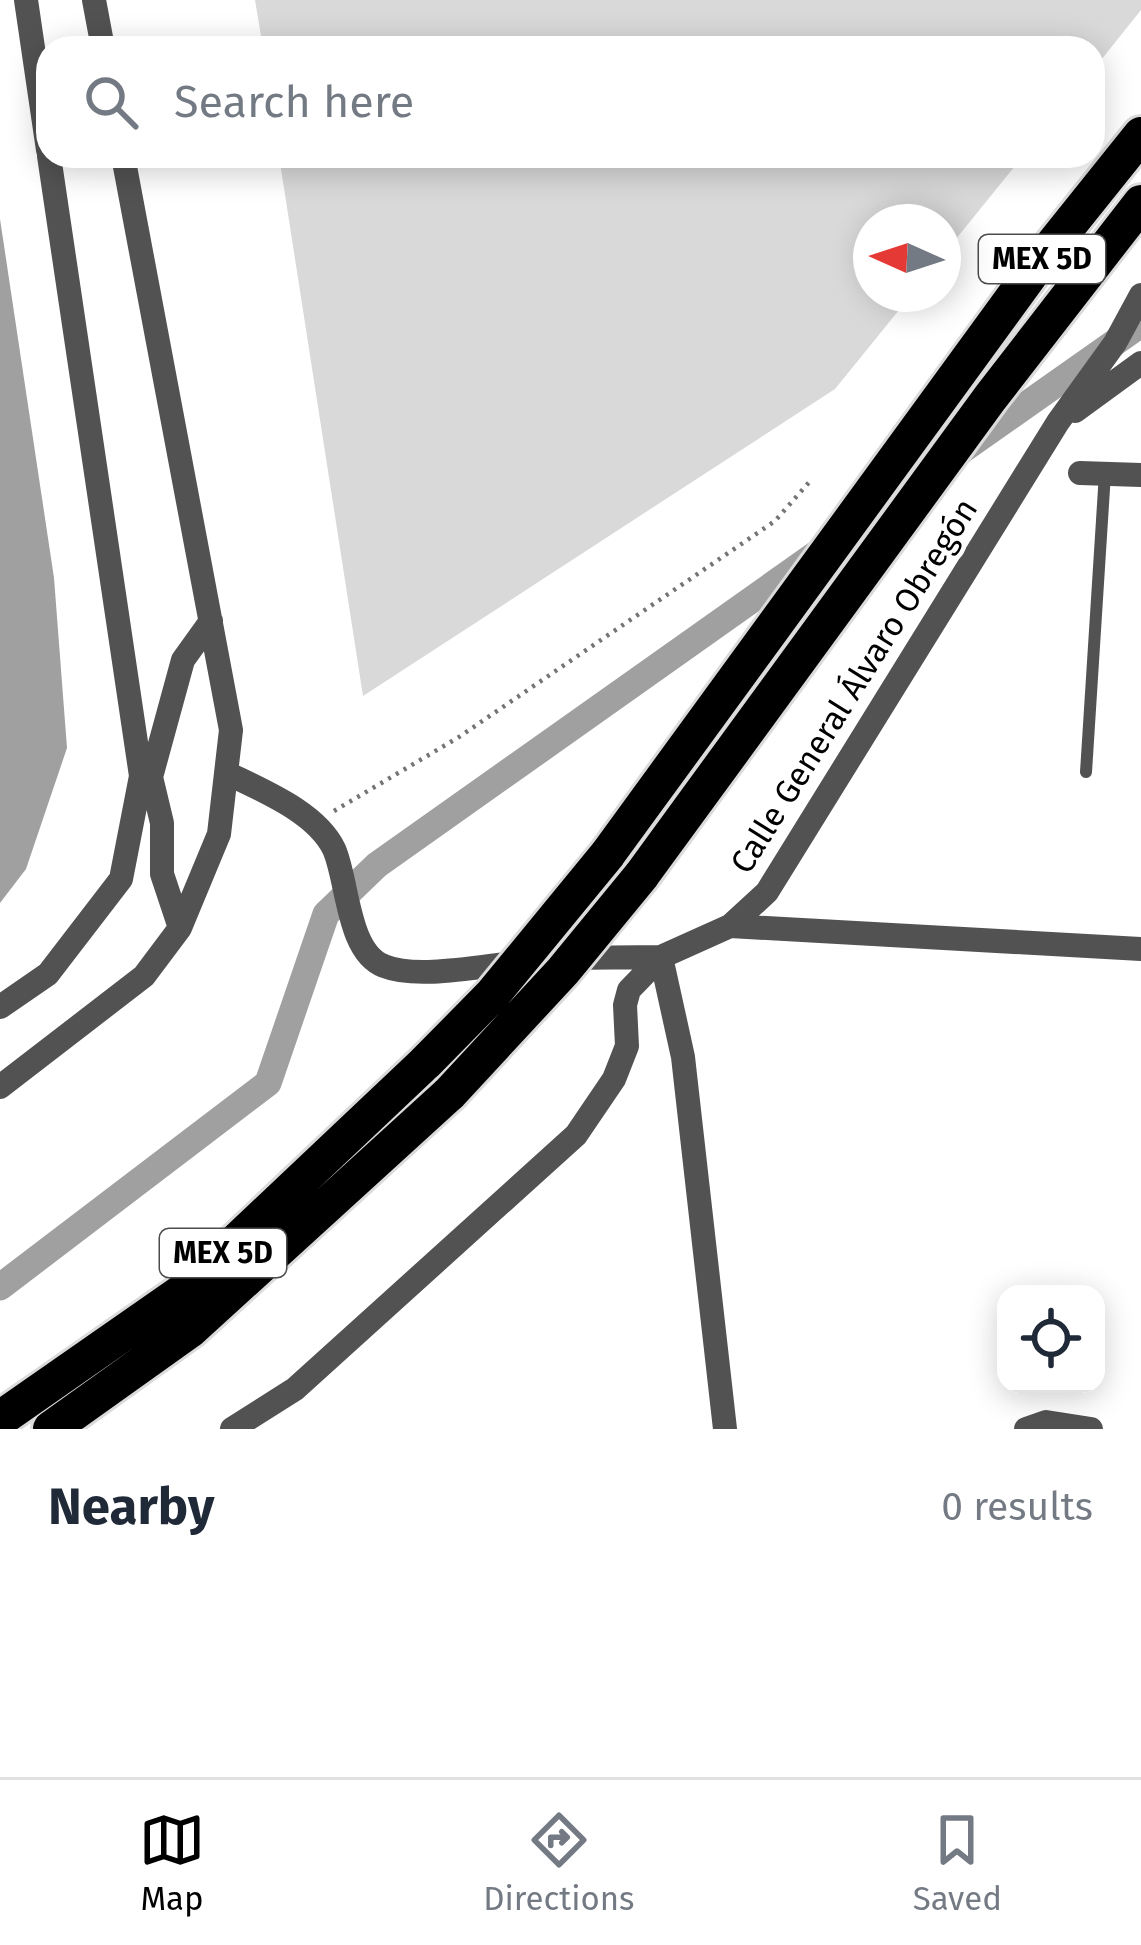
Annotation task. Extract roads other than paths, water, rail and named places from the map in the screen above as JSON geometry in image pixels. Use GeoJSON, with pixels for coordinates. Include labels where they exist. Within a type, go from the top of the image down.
{"type":"FeatureCollection","features":[{"type":"Feature","properties":{"kind":"highway","name":"MEX 5D"},"geometry":{"type":"LineString","coordinates":[[0,1419],[185,1290],[492,995],[607,855],[1040,261],[1141,135]]}},
{"type":"Feature","properties":{"kind":"highway","name":"MEX 5D"},"geometry":{"type":"LineString","coordinates":[[51,1429],[190,1329],[450,1093],[563,971],[641,876],[990,398],[1141,203]]}},
{"type":"Feature","properties":{"kind":"street"},"geometry":{"type":"LineString","coordinates":[[26,0],[36,70]]}},
{"type":"Feature","properties":{"kind":"street"},"geometry":{"type":"LineString","coordinates":[[94,0],[101,36]]}},
{"type":"Feature","properties":{"kind":"street"},"geometry":{"type":"LineString","coordinates":[[50,168],[146,776],[162,823],[162,874],[180,928]]}},
{"type":"Feature","properties":{"kind":"street"},"geometry":{"type":"LineString","coordinates":[[0,1087],[144,976],[180,928],[219,834],[229,774],[231,730],[125,168]]}},
{"type":"Feature","properties":{"kind":"street","name":"Calle General Álvaro Obregón"},"geometry":{"type":"LineString","coordinates":[[232,1429],[295,1389],[576,1135],[614,1078],[627,1046],[629,990],[661,957],[730,926],[767,892],[1141,295]]}},
{"type":"Feature","properties":{"kind":"street"},"geometry":{"type":"LineString","coordinates":[[1058,422],[1141,363]]}},
{"type":"Feature","properties":{"kind":"street"},"geometry":{"type":"LineString","coordinates":[[1092,473],[1141,475]]}},
{"type":"Feature","properties":{"kind":"street"},"geometry":{"type":"LineString","coordinates":[[0,1007],[48,974],[122,878],[146,776],[183,660],[211,621]]}},
{"type":"Feature","properties":{"kind":"street"},"geometry":{"type":"LineString","coordinates":[[229,774],[269,793],[313,824],[333,848],[361,943],[378,965],[404,972],[565,958],[661,957],[682,1057],[725,1429]]}},
{"type":"Feature","properties":{"kind":"street"},"geometry":{"type":"LineString","coordinates":[[730,926],[1141,949]]}},
{"type":"Feature","properties":{"kind":"street"},"geometry":{"type":"LineString","coordinates":[[1026,1429],[1046,1422],[1091,1429]]}},
{"type":"Feature","properties":{"kind":"lane"},"geometry":{"type":"LineString","coordinates":[[1087,772],[1092,473]]}},
{"type":"Feature","properties":{"kind":"waterway"},"geometry":{"type":"LineString","coordinates":[[958,453],[1141,324]]}},
{"type":"Feature","properties":{"kind":"waterway"},"geometry":{"type":"LineString","coordinates":[[0,1287],[268,1083],[326,914],[377,865],[819,552]]}}]}
